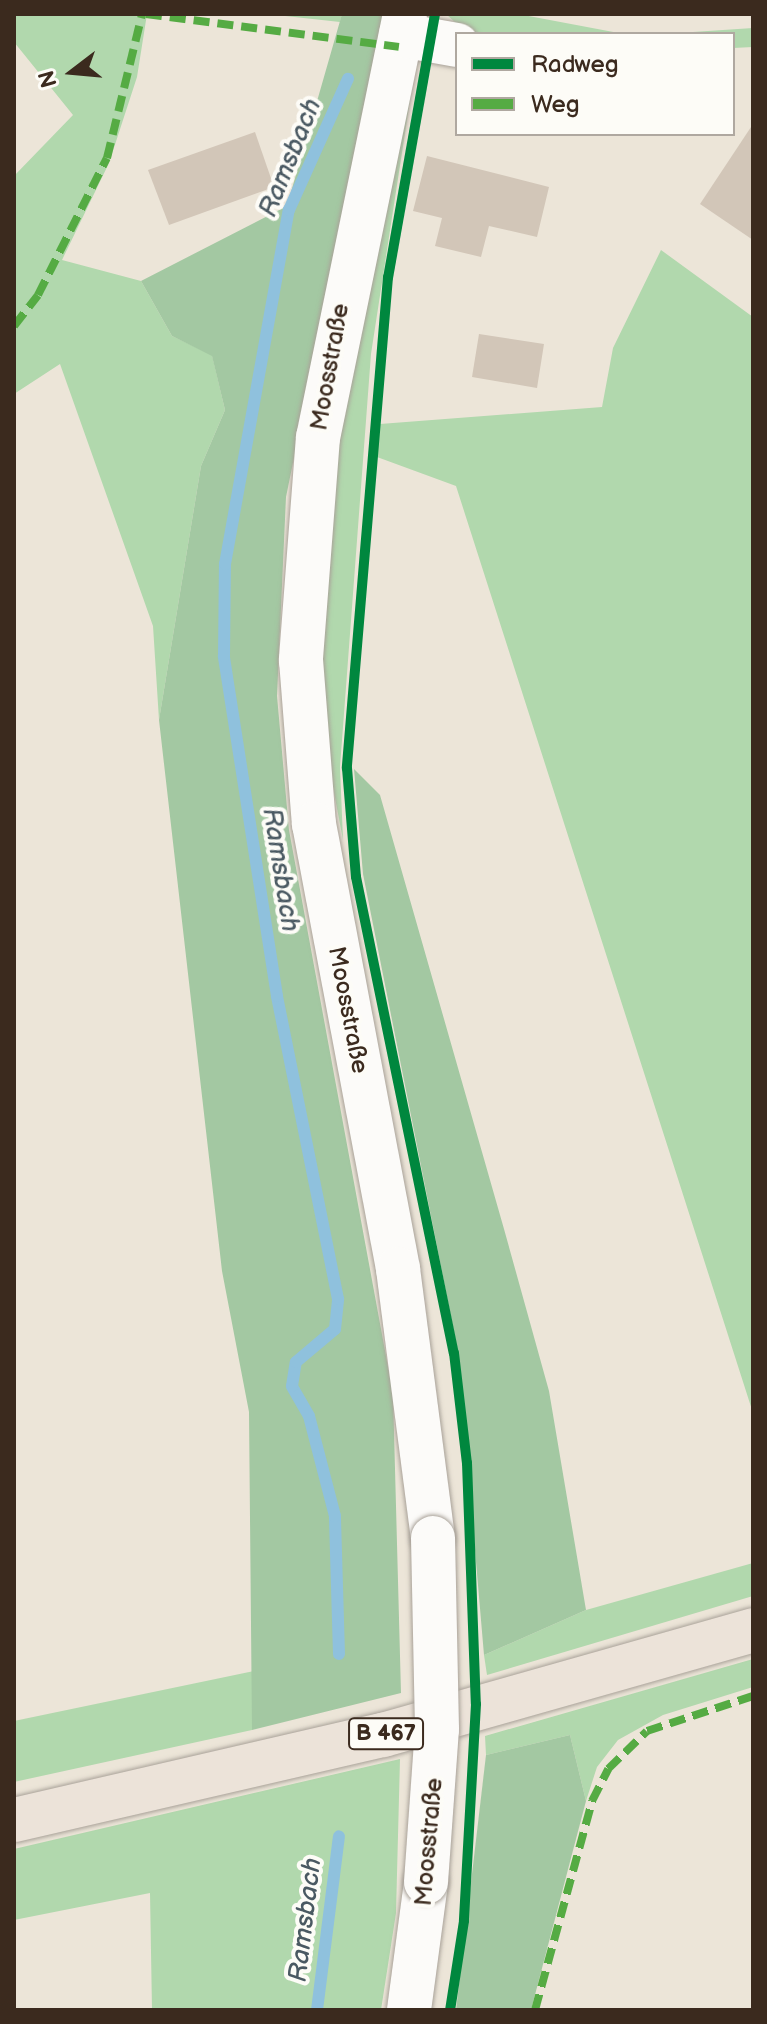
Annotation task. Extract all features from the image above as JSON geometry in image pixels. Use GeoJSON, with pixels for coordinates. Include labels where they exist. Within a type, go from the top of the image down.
{"type":"FeatureCollection","features":[{"type":"Feature","properties":{"kind":"main road","name":"B 467"},"geometry":{"type":"LineString","coordinates":[[14,1820],[383,1735],[753,1630]]}},
{"type":"Feature","properties":{"kind":"street"},"geometry":{"type":"LineString","coordinates":[[403,25],[455,44]]}},
{"type":"Feature","properties":{"kind":"street","name":"Moosstraße"},"geometry":{"type":"LineString","coordinates":[[403,25],[318,437],[301,660],[314,824],[398,1269],[433,1538],[437,1714],[426,1882],[409,2010]]}},
{"type":"Feature","properties":{"kind":"green space"},"geometry":{"type":"Polygon","coordinates":[[[14,14],[147,14],[137,77],[109,163],[62,260],[141,281],[172,336],[212,355],[225,410],[201,466],[159,720],[153,626],[60,364],[14,394],[14,176],[73,115],[14,42],[14,14]]]}},
{"type":"Feature","properties":{"kind":"green space"},"geometry":{"type":"Polygon","coordinates":[[[267,14],[342,14],[340,22],[267,14]]]}},
{"type":"Feature","properties":{"kind":"green space"},"geometry":{"type":"Polygon","coordinates":[[[342,14],[385,14],[286,497],[277,696],[289,830],[393,1394],[401,1693],[252,1730],[249,1412],[222,1271],[159,720],[201,466],[225,410],[212,356],[172,336],[141,281],[287,206],[342,14]]]}},
{"type":"Feature","properties":{"kind":"green space"},"geometry":{"type":"Polygon","coordinates":[[[446,14],[518,14],[613,32],[466,32],[446,14]]]}},
{"type":"Feature","properties":{"kind":"green space"},"geometry":{"type":"Polygon","coordinates":[[[753,28],[753,47],[735,48],[735,32],[693,32],[753,28]]]}},
{"type":"Feature","properties":{"kind":"green space"},"geometry":{"type":"Polygon","coordinates":[[[413,81],[371,354],[340,767],[343,840],[326,750],[322,638],[340,429],[413,81]]]}},
{"type":"Feature","properties":{"kind":"green space"},"geometry":{"type":"Polygon","coordinates":[[[661,250],[753,317],[753,1413],[456,486],[377,457],[380,424],[602,407],[613,348],[661,250]]]}},
{"type":"Feature","properties":{"kind":"green space"},"geometry":{"type":"Polygon","coordinates":[[[354,769],[380,795],[549,1391],[586,1610],[484,1655],[458,1352],[363,874],[354,769]]]}},
{"type":"Feature","properties":{"kind":"green space"},"geometry":{"type":"Polygon","coordinates":[[[753,1563],[753,1596],[487,1675],[484,1655],[586,1610],[753,1563]]]}},
{"type":"Feature","properties":{"kind":"green space"},"geometry":{"type":"Polygon","coordinates":[[[753,1659],[753,1687],[663,1715],[618,1740],[597,1767],[586,1801],[570,1735],[486,1755],[485,1736],[753,1659]]]}},
{"type":"Feature","properties":{"kind":"green space"},"geometry":{"type":"Polygon","coordinates":[[[254,1671],[252,1730],[14,1782],[14,1721],[254,1671]]]}},
{"type":"Feature","properties":{"kind":"green space"},"geometry":{"type":"Polygon","coordinates":[[[570,1735],[586,1801],[531,2010],[456,2010],[486,1755],[570,1735]]]}},
{"type":"Feature","properties":{"kind":"green space"},"geometry":{"type":"Polygon","coordinates":[[[400,1759],[396,1913],[381,2010],[152,2010],[150,1893],[14,1920],[14,1849],[400,1759]]]}},
{"type":"Feature","properties":{"kind":"building"},"geometry":{"type":"Polygon","coordinates":[[[753,124],[753,240],[700,204],[753,124]]]}},
{"type":"Feature","properties":{"kind":"building"},"geometry":{"type":"Polygon","coordinates":[[[255,132],[274,187],[169,225],[148,170],[255,132]]]}},
{"type":"Feature","properties":{"kind":"building"},"geometry":{"type":"Polygon","coordinates":[[[427,156],[549,187],[537,237],[489,226],[481,257],[435,246],[442,218],[413,211],[427,156]]]}},
{"type":"Feature","properties":{"kind":"building"},"geometry":{"type":"Polygon","coordinates":[[[479,334],[544,344],[537,388],[472,377],[479,334]]]}},
{"type":"Feature","properties":{"kind":"waterway","name":"Ramsbach"},"geometry":{"type":"LineString","coordinates":[[339,1654],[335,1516],[309,1416],[292,1386],[296,1362],[335,1329],[338,1299],[277,996],[224,656],[225,564],[289,210],[348,79]]}},
{"type":"Feature","properties":{"kind":"waterway","name":"Ramsbach"},"geometry":{"type":"LineString","coordinates":[[317,2010],[339,1836]]}},
{"type":"Feature","properties":{"kind":"marked path"},"geometry":{"type":"LineString","coordinates":[[14,326],[38,295],[107,158],[142,14]]}},
{"type":"Feature","properties":{"kind":"marked path"},"geometry":{"type":"LineString","coordinates":[[146,14],[399,47]]}},
{"type":"Feature","properties":{"kind":"marked path"},"geometry":{"type":"LineString","coordinates":[[535,2010],[592,1801],[608,1769],[647,1731],[753,1696]]}},
{"type":"Feature","properties":{"kind":"cycle path"},"geometry":{"type":"LineString","coordinates":[[435,14],[388,277],[347,768],[356,877],[454,1353],[467,1463],[476,1704],[464,1921],[450,2010]]}}]}
